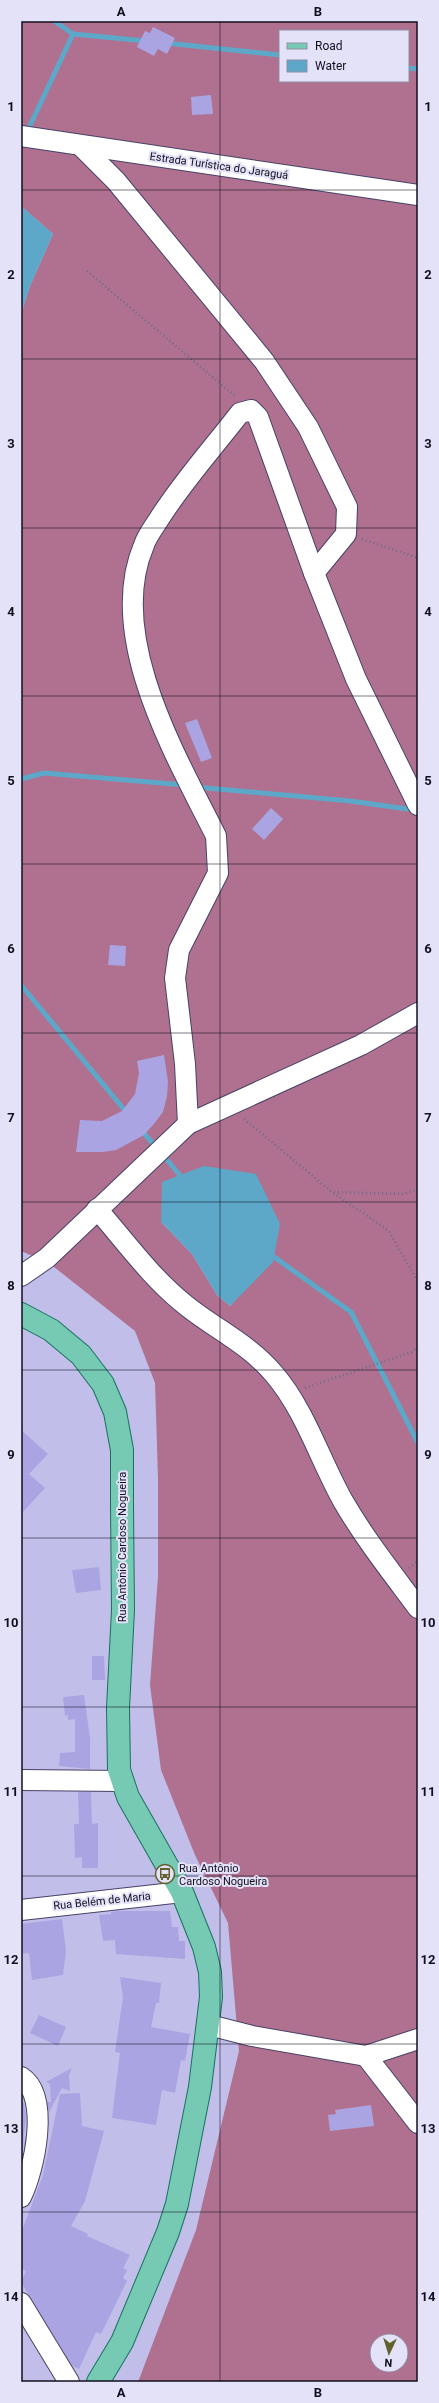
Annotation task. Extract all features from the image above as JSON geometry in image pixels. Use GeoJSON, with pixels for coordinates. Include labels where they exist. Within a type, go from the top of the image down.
{"type":"FeatureCollection","features":[{"type":"Feature","properties":{"kind":"main road","name":"Rua Antônio Cardoso Nogueira"},"geometry":{"type":"LineString","coordinates":[[21,1314],[51,1330],[81,1355],[103,1384],[115,1412],[122,1450],[123,1610],[118,1755],[121,1781],[139,1817],[182,1892],[204,1947],[210,1972],[211,1997],[209,2025],[200,2087],[177,2204],[168,2232],[122,2342],[98,2382]]}},
{"type":"Feature","properties":{"kind":"street","name":"Estrada Turística do Jaraguá"},"geometry":{"type":"LineString","coordinates":[[21,136],[418,195]]}},
{"type":"Feature","properties":{"kind":"street"},"geometry":{"type":"LineString","coordinates":[[80,145],[116,182],[268,367],[308,427],[347,507],[346,534],[314,573]]}},
{"type":"Feature","properties":{"kind":"street"},"geometry":{"type":"LineString","coordinates":[[188,1124],[185,1064],[175,978],[180,950],[218,873],[218,854],[216,836],[147,688],[134,635],[132,600],[136,570],[144,544],[171,500],[240,413],[251,410],[258,417],[314,573],[356,679],[418,805]]}},
{"type":"Feature","properties":{"kind":"street"},"geometry":{"type":"LineString","coordinates":[[21,1276],[47,1258],[188,1124],[361,1045],[418,1013]]}},
{"type":"Feature","properties":{"kind":"street"},"geometry":{"type":"LineString","coordinates":[[97,1209],[163,1286],[184,1304],[253,1352],[274,1374],[287,1394],[343,1501],[364,1535],[418,1608]]}},
{"type":"Feature","properties":{"kind":"street"},"geometry":{"type":"LineString","coordinates":[[21,1780],[121,1781]]}},
{"type":"Feature","properties":{"kind":"street","name":"Rua Belém de Maria"},"geometry":{"type":"LineString","coordinates":[[21,1910],[182,1892]]}},
{"type":"Feature","properties":{"kind":"street"},"geometry":{"type":"LineString","coordinates":[[209,2025],[252,2036],[366,2056],[418,2039]]}},
{"type":"Feature","properties":{"kind":"street"},"geometry":{"type":"LineString","coordinates":[[366,2056],[418,2123]]}},
{"type":"Feature","properties":{"kind":"street"},"geometry":{"type":"LineString","coordinates":[[21,2077],[30,2087],[37,2116],[33,2164],[21,2197]]}},
{"type":"Feature","properties":{"kind":"street"},"geometry":{"type":"LineString","coordinates":[[21,2303],[68,2382]]}},
{"type":"Feature","properties":{"kind":"path"},"geometry":{"type":"LineString","coordinates":[[87,271],[251,410]]}},
{"type":"Feature","properties":{"kind":"path"},"geometry":{"type":"LineString","coordinates":[[346,534],[418,558]]}},
{"type":"Feature","properties":{"kind":"path"},"geometry":{"type":"LineString","coordinates":[[228,1106],[332,1192],[389,1231],[418,1282]]}},
{"type":"Feature","properties":{"kind":"path"},"geometry":{"type":"LineString","coordinates":[[332,1192],[404,1194],[418,1189]]}},
{"type":"Feature","properties":{"kind":"path"},"geometry":{"type":"LineString","coordinates":[[287,1394],[412,1352],[418,1346]]}},
{"type":"Feature","properties":{"kind":"shaded area"},"geometry":{"type":"Polygon","coordinates":[[[21,21],[418,21],[418,2382],[138,2382],[196,2230],[239,2051],[228,1923],[195,1855],[161,1770],[150,1685],[158,1576],[158,1478],[155,1383],[135,1331],[49,1263],[21,1251],[21,314],[30,286],[53,234],[21,206],[21,21]],[[161,1222],[192,1254],[217,1295],[230,1306],[246,1288],[161,1222]]]}},
{"type":"Feature","properties":{"kind":"water"},"geometry":{"type":"Polygon","coordinates":[[[21,206],[53,234],[30,286],[21,314],[21,206]]]}},
{"type":"Feature","properties":{"kind":"water"},"geometry":{"type":"Polygon","coordinates":[[[204,1166],[256,1174],[280,1224],[273,1262],[230,1306],[217,1295],[192,1254],[161,1222],[162,1182],[204,1166]]]}},
{"type":"Feature","properties":{"kind":"building"},"geometry":{"type":"Polygon","coordinates":[[[153,27],[175,38],[167,54],[158,49],[154,56],[137,47],[145,31],[150,33],[153,27]]]}},
{"type":"Feature","properties":{"kind":"building"},"geometry":{"type":"Polygon","coordinates":[[[211,95],[213,114],[192,115],[191,97],[211,95]]]}},
{"type":"Feature","properties":{"kind":"building"},"geometry":{"type":"Polygon","coordinates":[[[197,719],[212,758],[201,762],[185,723],[197,719]]]}},
{"type":"Feature","properties":{"kind":"building"},"geometry":{"type":"Polygon","coordinates":[[[271,808],[283,819],[264,840],[252,829],[271,808]]]}},
{"type":"Feature","properties":{"kind":"building"},"geometry":{"type":"Polygon","coordinates":[[[110,945],[126,946],[125,966],[108,965],[110,945]]]}},
{"type":"Feature","properties":{"kind":"building"},"geometry":{"type":"Polygon","coordinates":[[[164,1055],[168,1082],[167,1096],[163,1112],[144,1135],[116,1150],[103,1152],[76,1152],[80,1120],[102,1121],[122,1111],[135,1094],[139,1073],[137,1061],[164,1055]]]}},
{"type":"Feature","properties":{"kind":"building"},"geometry":{"type":"Polygon","coordinates":[[[21,1430],[48,1454],[29,1474],[45,1488],[21,1514],[21,1430]]]}},
{"type":"Feature","properties":{"kind":"building"},"geometry":{"type":"Polygon","coordinates":[[[99,1567],[101,1590],[76,1593],[72,1570],[99,1567]]]}},
{"type":"Feature","properties":{"kind":"building"},"geometry":{"type":"Polygon","coordinates":[[[92,1656],[104,1656],[105,1680],[92,1680],[92,1656]]]}},
{"type":"Feature","properties":{"kind":"building"},"geometry":{"type":"Polygon","coordinates":[[[84,1695],[90,1738],[90,1769],[59,1766],[60,1753],[75,1752],[75,1719],[68,1720],[68,1715],[65,1716],[63,1697],[84,1695]]]}},
{"type":"Feature","properties":{"kind":"building"},"geometry":{"type":"Polygon","coordinates":[[[78,1792],[91,1792],[92,1824],[98,1823],[98,1868],[82,1868],[82,1857],[75,1858],[74,1824],[79,1824],[78,1792]]]}},
{"type":"Feature","properties":{"kind":"building"},"geometry":{"type":"Polygon","coordinates":[[[170,1911],[172,1927],[178,1927],[179,1941],[185,1941],[185,1959],[116,1954],[115,1940],[103,1941],[99,1915],[111,1914],[111,1912],[170,1911]]]}},
{"type":"Feature","properties":{"kind":"building"},"geometry":{"type":"Polygon","coordinates":[[[62,1919],[66,1951],[63,1975],[32,1980],[29,1953],[21,1954],[21,1924],[62,1919]]]}},
{"type":"Feature","properties":{"kind":"building"},"geometry":{"type":"Polygon","coordinates":[[[120,1977],[161,1983],[159,2003],[156,2003],[151,2027],[190,2034],[185,2061],[181,2060],[175,2093],[162,2090],[156,2125],[112,2118],[120,2053],[115,2052],[123,1997],[120,1977]]]}},
{"type":"Feature","properties":{"kind":"building"},"geometry":{"type":"Polygon","coordinates":[[[39,2015],[66,2027],[58,2046],[30,2033],[39,2015]]]}},
{"type":"Feature","properties":{"kind":"building"},"geometry":{"type":"Polygon","coordinates":[[[72,2068],[69,2075],[70,2091],[62,2088],[49,2112],[47,2102],[51,2102],[50,2084],[46,2082],[72,2068]]]}},
{"type":"Feature","properties":{"kind":"building"},"geometry":{"type":"Polygon","coordinates":[[[80,2093],[82,2126],[104,2131],[85,2201],[71,2226],[88,2234],[87,2236],[130,2255],[123,2268],[127,2270],[123,2278],[127,2281],[101,2334],[96,2332],[79,2369],[72,2366],[21,2282],[26,2271],[21,2269],[21,2233],[43,2175],[60,2094],[80,2093]]]}},
{"type":"Feature","properties":{"kind":"building"},"geometry":{"type":"Polygon","coordinates":[[[21,2103],[24,2103],[26,2117],[21,2161],[21,2103]]]}},
{"type":"Feature","properties":{"kind":"building"},"geometry":{"type":"Polygon","coordinates":[[[371,2105],[374,2126],[330,2131],[328,2115],[336,2114],[335,2110],[371,2105]]]}},
{"type":"Feature","properties":{"kind":"waterway"},"geometry":{"type":"LineString","coordinates":[[27,132],[73,34],[54,21]]}},
{"type":"Feature","properties":{"kind":"waterway"},"geometry":{"type":"LineString","coordinates":[[73,34],[146,41]]}},
{"type":"Feature","properties":{"kind":"waterway"},"geometry":{"type":"LineString","coordinates":[[166,43],[279,55]]}},
{"type":"Feature","properties":{"kind":"waterway"},"geometry":{"type":"LineString","coordinates":[[409,68],[418,69]]}},
{"type":"Feature","properties":{"kind":"waterway"},"geometry":{"type":"LineString","coordinates":[[21,779],[44,773],[184,785]]}},
{"type":"Feature","properties":{"kind":"waterway"},"geometry":{"type":"LineString","coordinates":[[196,787],[350,801],[415,810]]}},
{"type":"Feature","properties":{"kind":"waterway"},"geometry":{"type":"LineString","coordinates":[[21,985],[127,1113]]}},
{"type":"Feature","properties":{"kind":"waterway"},"geometry":{"type":"LineString","coordinates":[[141,1130],[157,1148]]}},
{"type":"Feature","properties":{"kind":"waterway"},"geometry":{"type":"LineString","coordinates":[[162,1154],[184,1180]]}},
{"type":"Feature","properties":{"kind":"waterway"},"geometry":{"type":"LineString","coordinates":[[270,1254],[351,1312],[418,1443]]}},
{"type":"Feature","properties":{"kind":"place","name":"Rua Antônio Cardoso Nogueira"},"geometry":{"type":"Point","coordinates":[165,1874]}}]}
